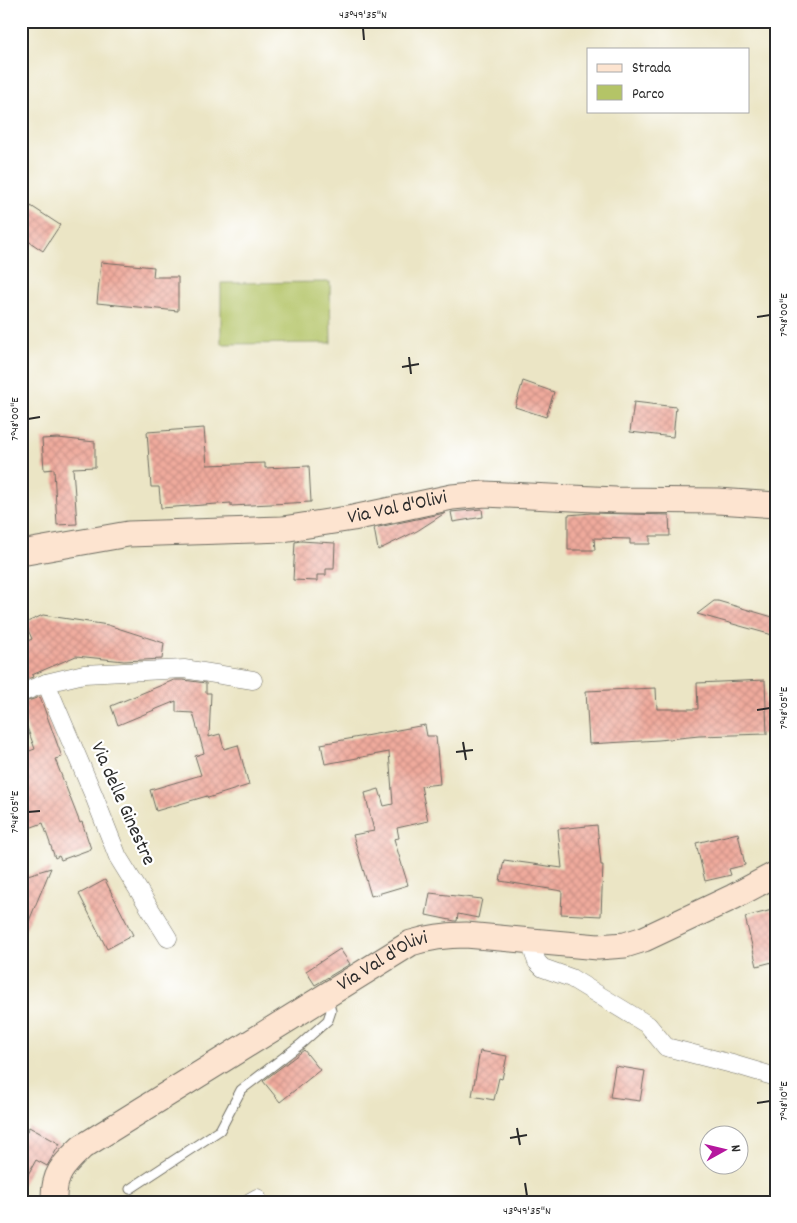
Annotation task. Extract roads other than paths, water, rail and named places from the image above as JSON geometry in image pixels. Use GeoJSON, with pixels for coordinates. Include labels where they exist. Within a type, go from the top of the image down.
{"type":"FeatureCollection","features":[{"type":"Feature","properties":{"kind":"street","name":"Via Val d'Olivi"},"geometry":{"type":"LineString","coordinates":[[21,553],[128,534],[283,529],[353,518],[452,497],[485,494],[616,500],[718,501],[776,505]]}},
{"type":"Feature","properties":{"kind":"street"},"geometry":{"type":"LineString","coordinates":[[21,693],[46,683],[84,674],[184,669],[253,680]]}},
{"type":"Feature","properties":{"kind":"street","name":"Via delle Ginestre"},"geometry":{"type":"LineString","coordinates":[[46,683],[118,857],[168,938]]}},
{"type":"Feature","properties":{"kind":"street","name":"Via Val d'Olivi"},"geometry":{"type":"LineString","coordinates":[[54,1202],[54,1187],[59,1174],[68,1161],[82,1147],[411,943],[447,935],[466,935],[598,947],[625,944],[644,940],[776,874]]}},
{"type":"Feature","properties":{"kind":"street"},"geometry":{"type":"LineString","coordinates":[[532,942],[537,962],[543,968],[571,978],[648,1025],[666,1047],[776,1077]]}},
{"type":"Feature","properties":{"kind":"lane"},"geometry":{"type":"LineString","coordinates":[[130,1189],[220,1130],[241,1090],[301,1044],[328,1020],[331,1011],[327,996]]}}]}
